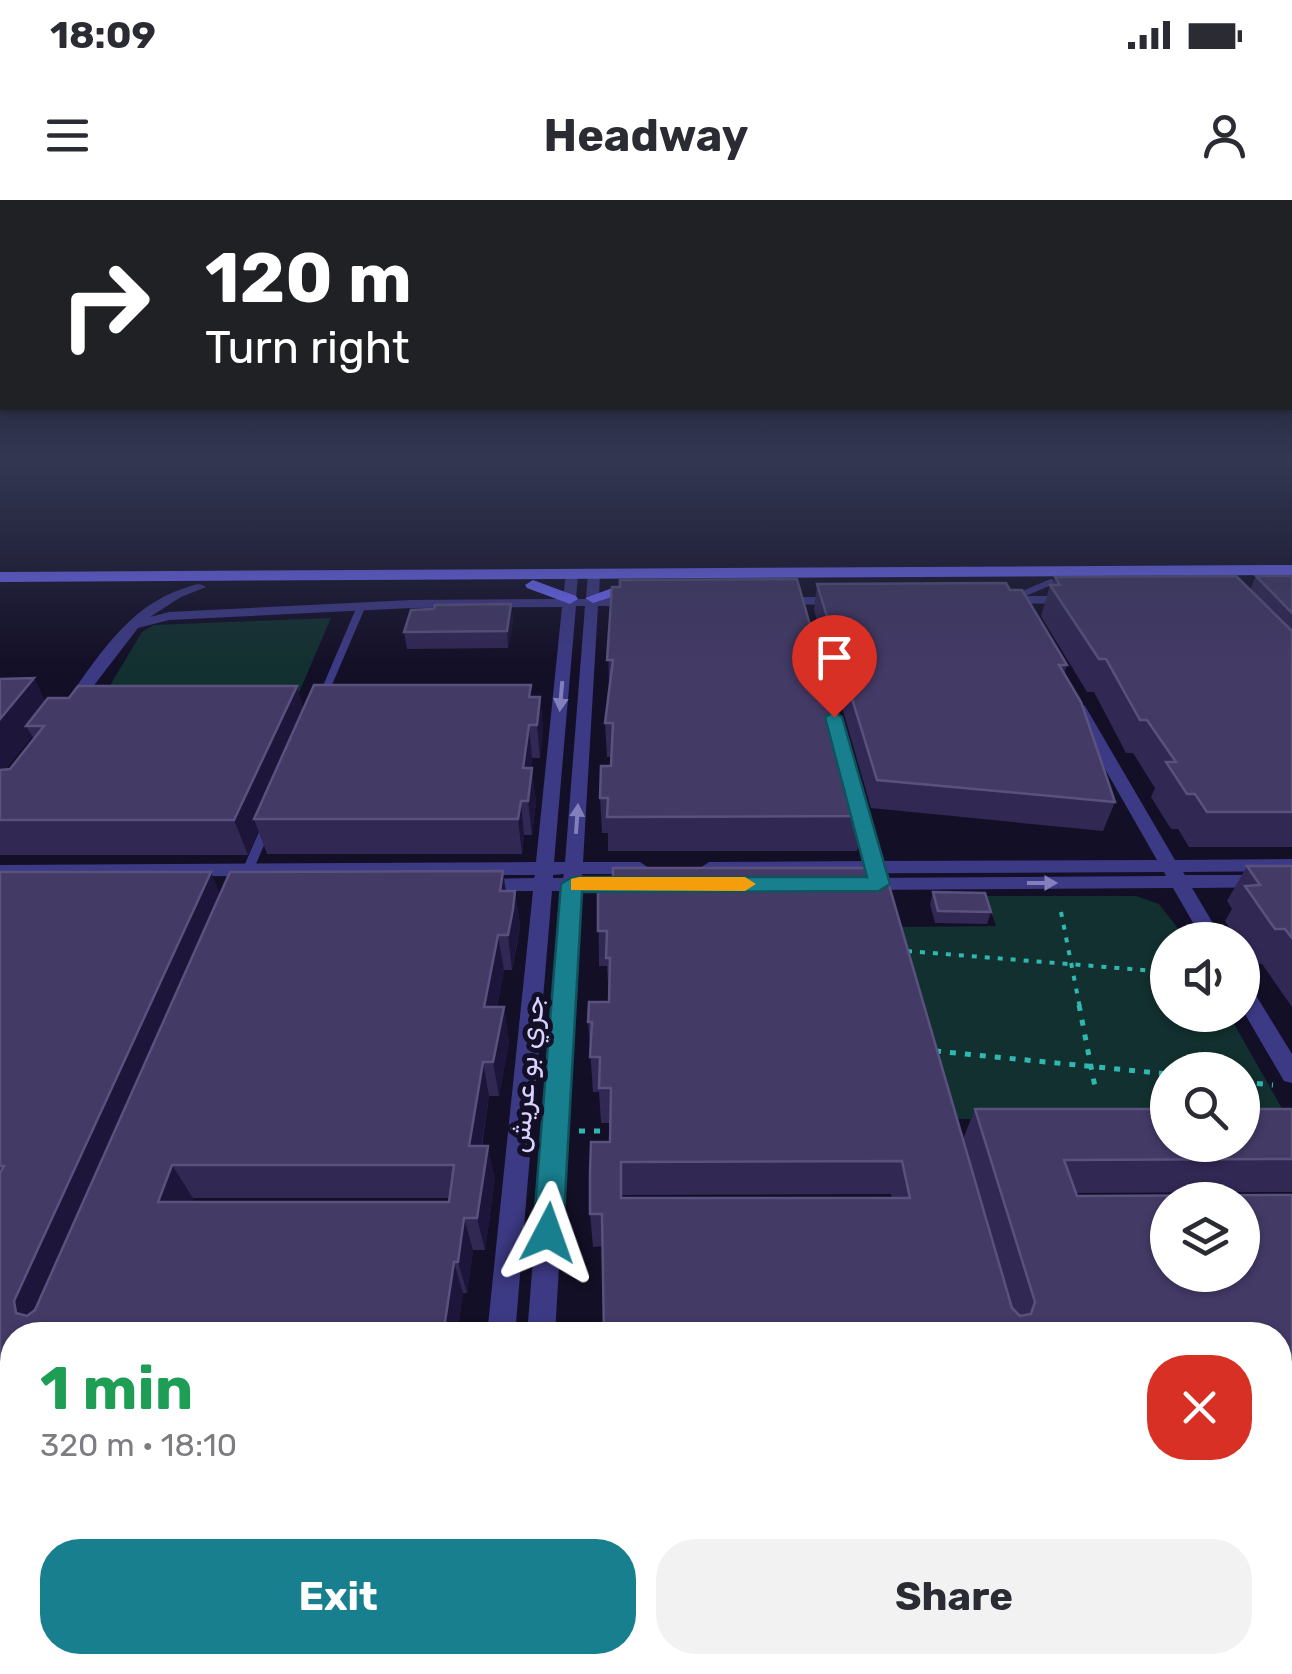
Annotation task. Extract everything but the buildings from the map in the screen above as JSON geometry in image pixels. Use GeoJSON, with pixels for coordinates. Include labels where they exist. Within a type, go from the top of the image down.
{"type":"FeatureCollection","features":[{"type":"Feature","properties":{"kind":"street"},"geometry":{"type":"LineString","coordinates":[[0,577],[593,590],[1292,570]]}},
{"type":"Feature","properties":{"kind":"street"},"geometry":{"type":"LineString","coordinates":[[593,590],[638,584],[1292,581]]}},
{"type":"Feature","properties":{"kind":"street"},"geometry":{"type":"LineString","coordinates":[[0,588],[533,585],[571,590]]}},
{"type":"Feature","properties":{"kind":"street"},"geometry":{"type":"LineString","coordinates":[[60,720],[132,625],[156,602],[200,587]]}},
{"type":"Feature","properties":{"kind":"street"},"geometry":{"type":"LineString","coordinates":[[132,625],[169,616],[361,607],[571,590]]}},
{"type":"Feature","properties":{"kind":"street","name":"جري بو عريش"},"geometry":{"type":"LineString","coordinates":[[502,1322],[571,590]]}},
{"type":"Feature","properties":{"kind":"street"},"geometry":{"type":"LineString","coordinates":[[593,590],[650,602]]}},
{"type":"Feature","properties":{"kind":"street","name":"جري بو عريش"},"geometry":{"type":"LineString","coordinates":[[541,1322],[593,590]]}},
{"type":"Feature","properties":{"kind":"street"},"geometry":{"type":"LineString","coordinates":[[1017,598],[1026,616]]}},
{"type":"Feature","properties":{"kind":"street"},"geometry":{"type":"LineString","coordinates":[[978,600],[1092,600]]}},
{"type":"Feature","properties":{"kind":"street"},"geometry":{"type":"LineString","coordinates":[[801,601],[808,624]]}},
{"type":"Feature","properties":{"kind":"street"},"geometry":{"type":"LineString","coordinates":[[763,602],[860,601]]}},
{"type":"Feature","properties":{"kind":"street"},"geometry":{"type":"LineString","coordinates":[[1064,683],[1203,922]]}},
{"type":"Feature","properties":{"kind":"street"},"geometry":{"type":"LineString","coordinates":[[854,792],[879,884]]}},
{"type":"Feature","properties":{"kind":"street"},"geometry":{"type":"LineString","coordinates":[[879,884],[1168,866],[1292,865]]}},
{"type":"Feature","properties":{"kind":"street"},"geometry":{"type":"LineString","coordinates":[[0,872],[245,878],[677,876],[879,884],[1292,881]]}},
{"type":"Feature","properties":{"kind":"street"},"geometry":{"type":"LineString","coordinates":[[0,887],[245,878]]}},
{"type":"Feature","properties":{"kind":"street"},"geometry":{"type":"LineString","coordinates":[[1260,1029],[1284,1080]]}},
{"type":"Feature","properties":{"kind":"lane"},"geometry":{"type":"LineString","coordinates":[[1017,598],[1050,582]]}},
{"type":"Feature","properties":{"kind":"lane"},"geometry":{"type":"LineString","coordinates":[[316,712],[361,607]]}},
{"type":"Feature","properties":{"kind":"lane"},"geometry":{"type":"LineString","coordinates":[[245,878],[271,817]]}},
{"type":"Feature","properties":{"kind":"path"},"geometry":{"type":"LineString","coordinates":[[1061,912],[1096,1087]]}},
{"type":"Feature","properties":{"kind":"path"},"geometry":{"type":"LineString","coordinates":[[898,950],[1150,971]]}},
{"type":"Feature","properties":{"kind":"path"},"geometry":{"type":"LineString","coordinates":[[926,1050],[1150,1072]]}},
{"type":"Feature","properties":{"kind":"path"},"geometry":{"type":"LineString","coordinates":[[555,1131],[634,1131]]}},
{"type":"Feature","properties":{"kind":"green space"},"geometry":{"type":"Polygon","coordinates":[[[331,618],[292,709],[100,702],[142,632],[154,625],[331,618]]]}},
{"type":"Feature","properties":{"kind":"green space"},"geometry":{"type":"Polygon","coordinates":[[[985,896],[1136,896],[1159,904],[1173,922],[1150,922],[1150,1032],[1239,1032],[1250,1052],[1150,1052],[1150,1119],[952,1119],[898,927],[996,926],[985,896]]]}},
{"type":"Feature","properties":{"kind":"green space"},"geometry":{"type":"Polygon","coordinates":[[[1260,1070],[1288,1119],[1260,1119],[1260,1070]]]}},
{"type":"Feature","properties":{"kind":"slow traffic"},"geometry":{"type":"LineString","coordinates":[[579,884],[745,884]]}},
{"type":"Feature","properties":{"kind":"route"},"geometry":{"type":"LineString","coordinates":[[548,1233],[572,884],[879,884],[834,717]]}}]}
